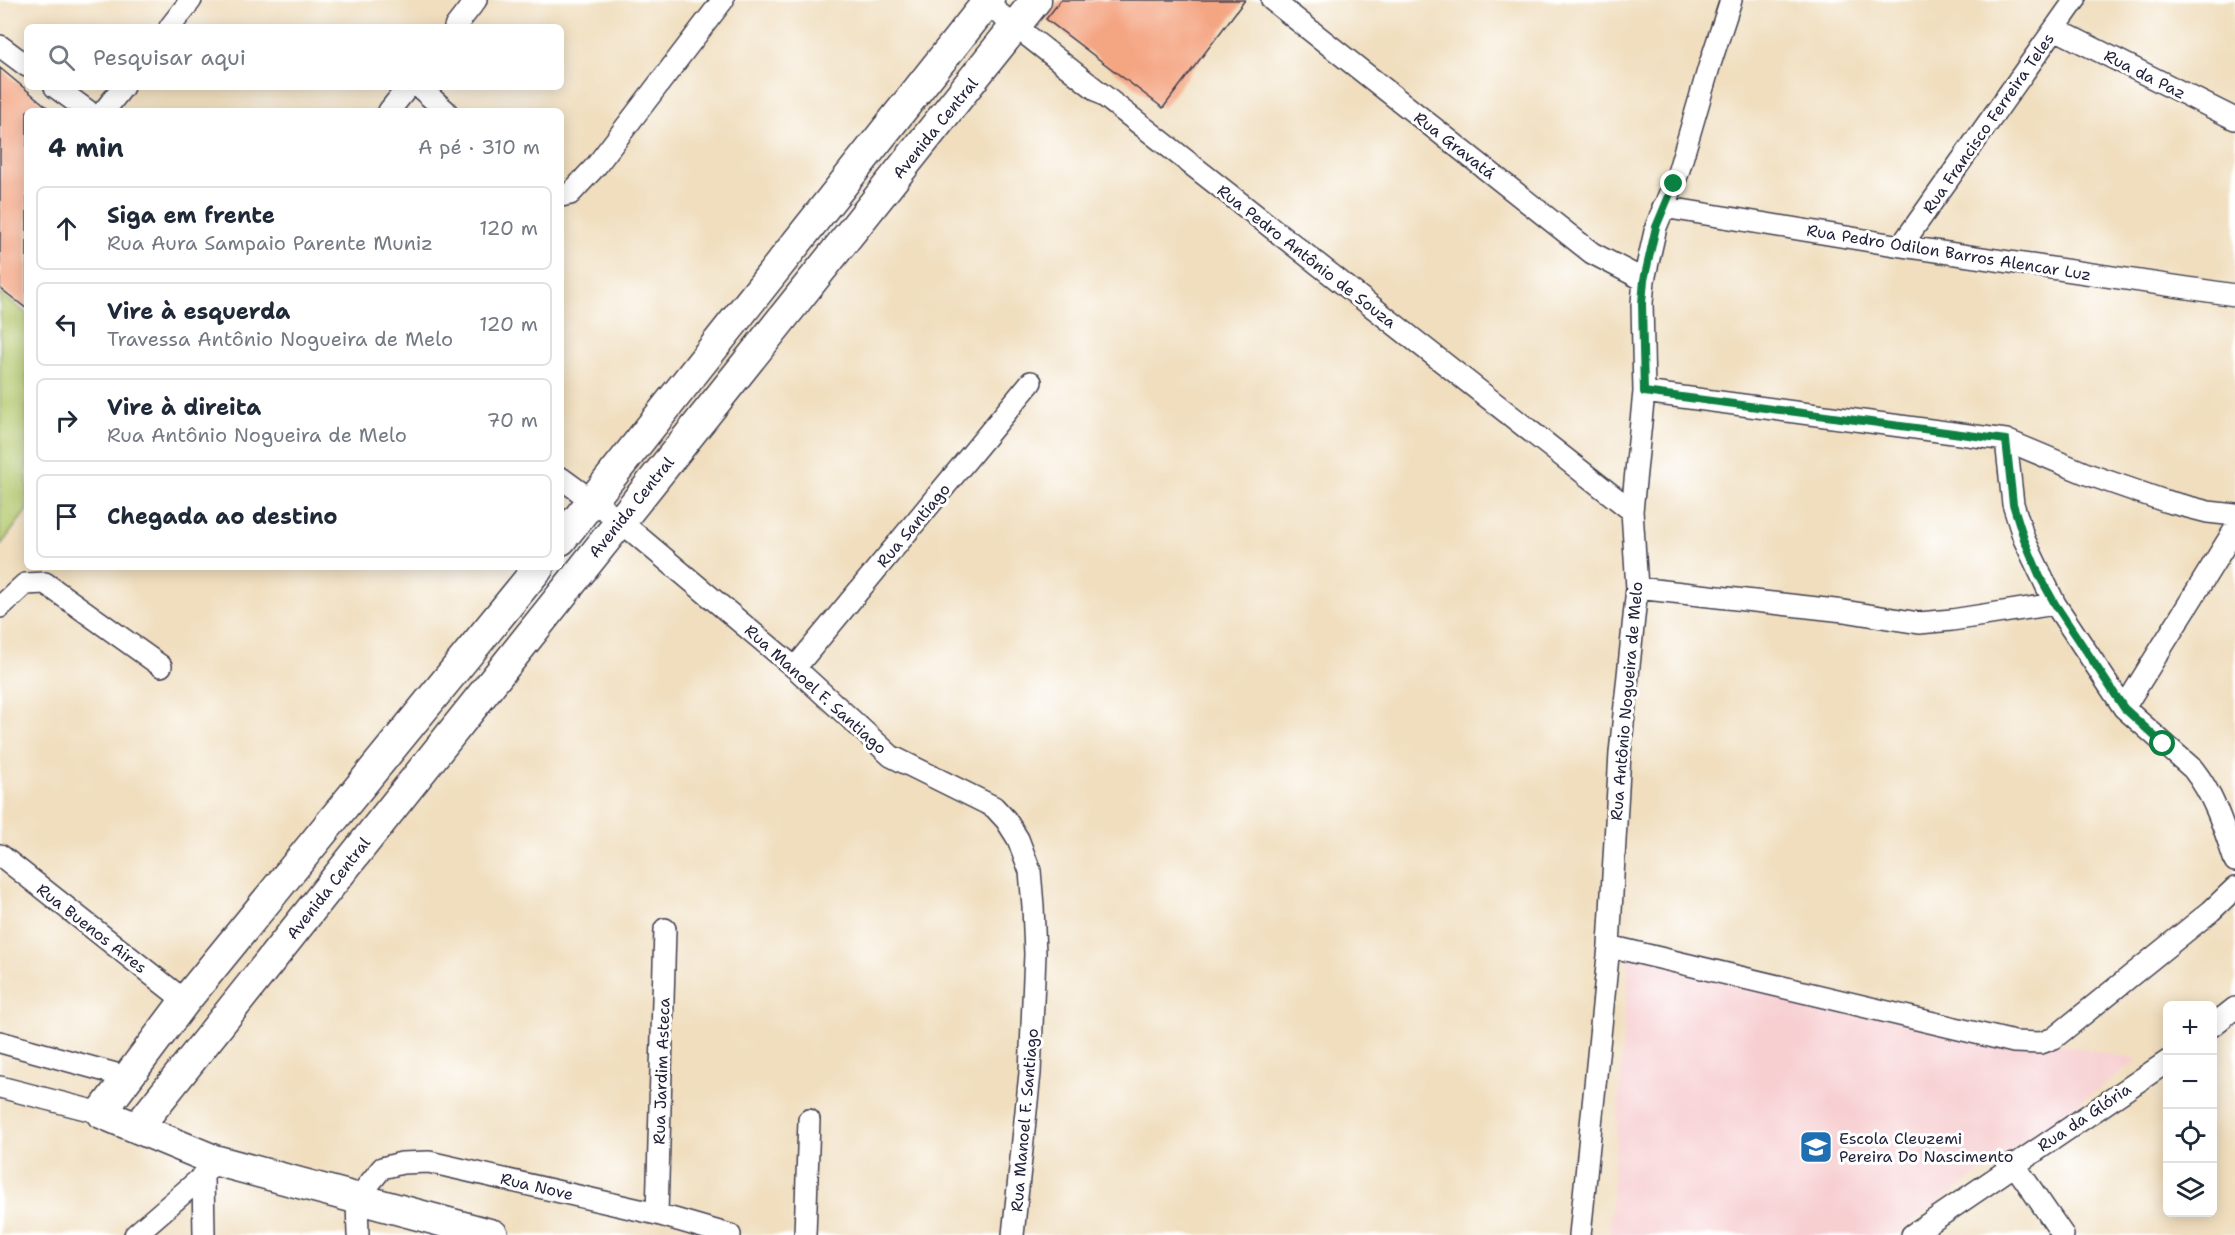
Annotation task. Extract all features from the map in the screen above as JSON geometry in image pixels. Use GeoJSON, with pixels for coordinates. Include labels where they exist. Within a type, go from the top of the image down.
{"type":"FeatureCollection","features":[{"type":"Feature","properties":{"kind":"street"},"geometry":{"type":"LineString","coordinates":[[172,24],[191,0]]}},
{"type":"Feature","properties":{"kind":"street"},"geometry":{"type":"LineString","coordinates":[[457,24],[476,0]]}},
{"type":"Feature","properties":{"kind":"street"},"geometry":{"type":"LineString","coordinates":[[564,195],[570,194],[596,166],[723,0]]}},
{"type":"Feature","properties":{"kind":"street","name":"Avenida Central"},"geometry":{"type":"LineString","coordinates":[[137,1128],[1036,0]]}},
{"type":"Feature","properties":{"kind":"street","name":"Rua Gravatá"},"geometry":{"type":"LineString","coordinates":[[1272,0],[1592,253],[1644,280]]}},
{"type":"Feature","properties":{"kind":"street","name":"Rua Antônio Nogueira de Melo"},"geometry":{"type":"LineString","coordinates":[[1580,1235],[1609,946],[1620,753],[1636,588],[1632,511],[1644,392],[1642,303],[1644,280],[1656,227],[1678,172],[1731,0]]}},
{"type":"Feature","properties":{"kind":"street","name":"Rua Francisco Ferreira Teles"},"geometry":{"type":"LineString","coordinates":[[1901,246],[2075,0]]}},
{"type":"Feature","properties":{"kind":"street","name":"Avenida Central"},"geometry":{"type":"LineString","coordinates":[[564,536],[986,1]]}},
{"type":"Feature","properties":{"kind":"street","name":"Rua Pedro Antônio de Souza"},"geometry":{"type":"LineString","coordinates":[[986,1],[1016,27],[1632,511]]}},
{"type":"Feature","properties":{"kind":"street","name":"Rua da Paz"},"geometry":{"type":"LineString","coordinates":[[2055,29],[2235,119]]}},
{"type":"Feature","properties":{"kind":"street"},"geometry":{"type":"LineString","coordinates":[[0,46],[24,64]]}},
{"type":"Feature","properties":{"kind":"street"},"geometry":{"type":"LineString","coordinates":[[59,90],[84,108]]}},
{"type":"Feature","properties":{"kind":"street"},"geometry":{"type":"LineString","coordinates":[[106,108],[121,90]]}},
{"type":"Feature","properties":{"kind":"street"},"geometry":{"type":"LineString","coordinates":[[391,108],[406,90]]}},
{"type":"Feature","properties":{"kind":"street"},"geometry":{"type":"LineString","coordinates":[[422,90],[442,108]]}},
{"type":"Feature","properties":{"kind":"street","name":"Rua Pedro Odilon Barros Alencar Luz"},"geometry":{"type":"LineString","coordinates":[[1663,207],[1901,246],[2235,295]]}},
{"type":"Feature","properties":{"kind":"street","name":"Rua Santiago"},"geometry":{"type":"LineString","coordinates":[[795,668],[1031,382]]}},
{"type":"Feature","properties":{"kind":"street"},"geometry":{"type":"LineString","coordinates":[[1644,392],[2006,440],[2087,474],[2165,501],[2208,512],[2235,515]]}},
{"type":"Feature","properties":{"kind":"street"},"geometry":{"type":"LineString","coordinates":[[2006,440],[2013,504],[2024,539],[2055,604],[2124,708],[2193,769],[2201,780],[2214,801],[2235,861]]}},
{"type":"Feature","properties":{"kind":"street","name":"Rua Manoel F. Santiago"},"geometry":{"type":"LineString","coordinates":[[564,480],[620,521],[795,668],[891,756],[994,807],[1018,839],[1030,871],[1035,954],[1030,1072],[1013,1235]]}},
{"type":"Feature","properties":{"kind":"street"},"geometry":{"type":"LineString","coordinates":[[2124,708],[2235,529]]}},
{"type":"Feature","properties":{"kind":"street"},"geometry":{"type":"LineString","coordinates":[[101,1113],[185,1001],[537,570]]}},
{"type":"Feature","properties":{"kind":"street"},"geometry":{"type":"LineString","coordinates":[[0,607],[25,584],[45,583],[161,666]]}},
{"type":"Feature","properties":{"kind":"street"},"geometry":{"type":"LineString","coordinates":[[1636,588],[1844,611],[1919,623],[2055,604]]}},
{"type":"Feature","properties":{"kind":"street","name":"Rua Buenos Aires"},"geometry":{"type":"LineString","coordinates":[[0,855],[185,1001]]}},
{"type":"Feature","properties":{"kind":"street"},"geometry":{"type":"LineString","coordinates":[[1609,946],[2014,1042],[2041,1043],[2054,1038],[2072,1024],[2211,911],[2235,888]]}},
{"type":"Feature","properties":{"kind":"street","name":"Rua Jardim Asteca"},"geometry":{"type":"LineString","coordinates":[[657,1214],[665,929]]}},
{"type":"Feature","properties":{"kind":"street"},"geometry":{"type":"LineString","coordinates":[[2217,1022],[2235,1008]]}},
{"type":"Feature","properties":{"kind":"street"},"geometry":{"type":"LineString","coordinates":[[0,1042],[127,1077]]}},
{"type":"Feature","properties":{"kind":"street","name":"Rua da Glória"},"geometry":{"type":"LineString","coordinates":[[1911,1235],[2163,1064]]}},
{"type":"Feature","properties":{"kind":"street"},"geometry":{"type":"LineString","coordinates":[[0,1087],[101,1113],[137,1128],[209,1168],[357,1199],[493,1235]]}},
{"type":"Feature","properties":{"kind":"street"},"geometry":{"type":"LineString","coordinates":[[805,1235],[809,1120]]}},
{"type":"Feature","properties":{"kind":"street","name":"Rua Nove"},"geometry":{"type":"LineString","coordinates":[[357,1199],[382,1167],[402,1163],[429,1162],[657,1214],[730,1235]]}},
{"type":"Feature","properties":{"kind":"street"},"geometry":{"type":"LineString","coordinates":[[2014,1164],[2063,1235]]}},
{"type":"Feature","properties":{"kind":"street"},"geometry":{"type":"LineString","coordinates":[[135,1235],[209,1168]]}},
{"type":"Feature","properties":{"kind":"street"},"geometry":{"type":"LineString","coordinates":[[204,1235],[209,1168]]}},
{"type":"Feature","properties":{"kind":"street"},"geometry":{"type":"LineString","coordinates":[[357,1199],[358,1235]]}},
{"type":"Feature","properties":{"kind":"shaded area","name":"Escola Cleuzemi Pereira Do Nascimento"},"geometry":{"type":"Polygon","coordinates":[[[1629,955],[2139,1060],[1893,1235],[1609,1235],[1629,955]]]}},
{"type":"Feature","properties":{"kind":"green space"},"geometry":{"type":"Polygon","coordinates":[[[0,293],[24,312],[24,514],[0,546],[0,293]]]}},
{"type":"Feature","properties":{"kind":"building"},"geometry":{"type":"Polygon","coordinates":[[[1061,0],[1245,0],[1163,108],[1046,19],[1061,0]]]}},
{"type":"Feature","properties":{"kind":"building"},"geometry":{"type":"Polygon","coordinates":[[[0,68],[48,108],[24,108],[24,307],[0,288],[0,68]]]}},
{"type":"Feature","properties":{"kind":"place","name":"Escola Cleuzemi Pereira Do Nascimento"},"geometry":{"type":"Point","coordinates":[1816,1147]}},
{"type":"Feature","properties":{"kind":"route"},"geometry":{"type":"LineString","coordinates":[[1674,184],[1656,227],[1644,280],[1642,303],[1644,392],[2006,440],[2013,504],[2024,539],[2040,577],[2055,604],[2124,708],[2163,744]]}}]}
